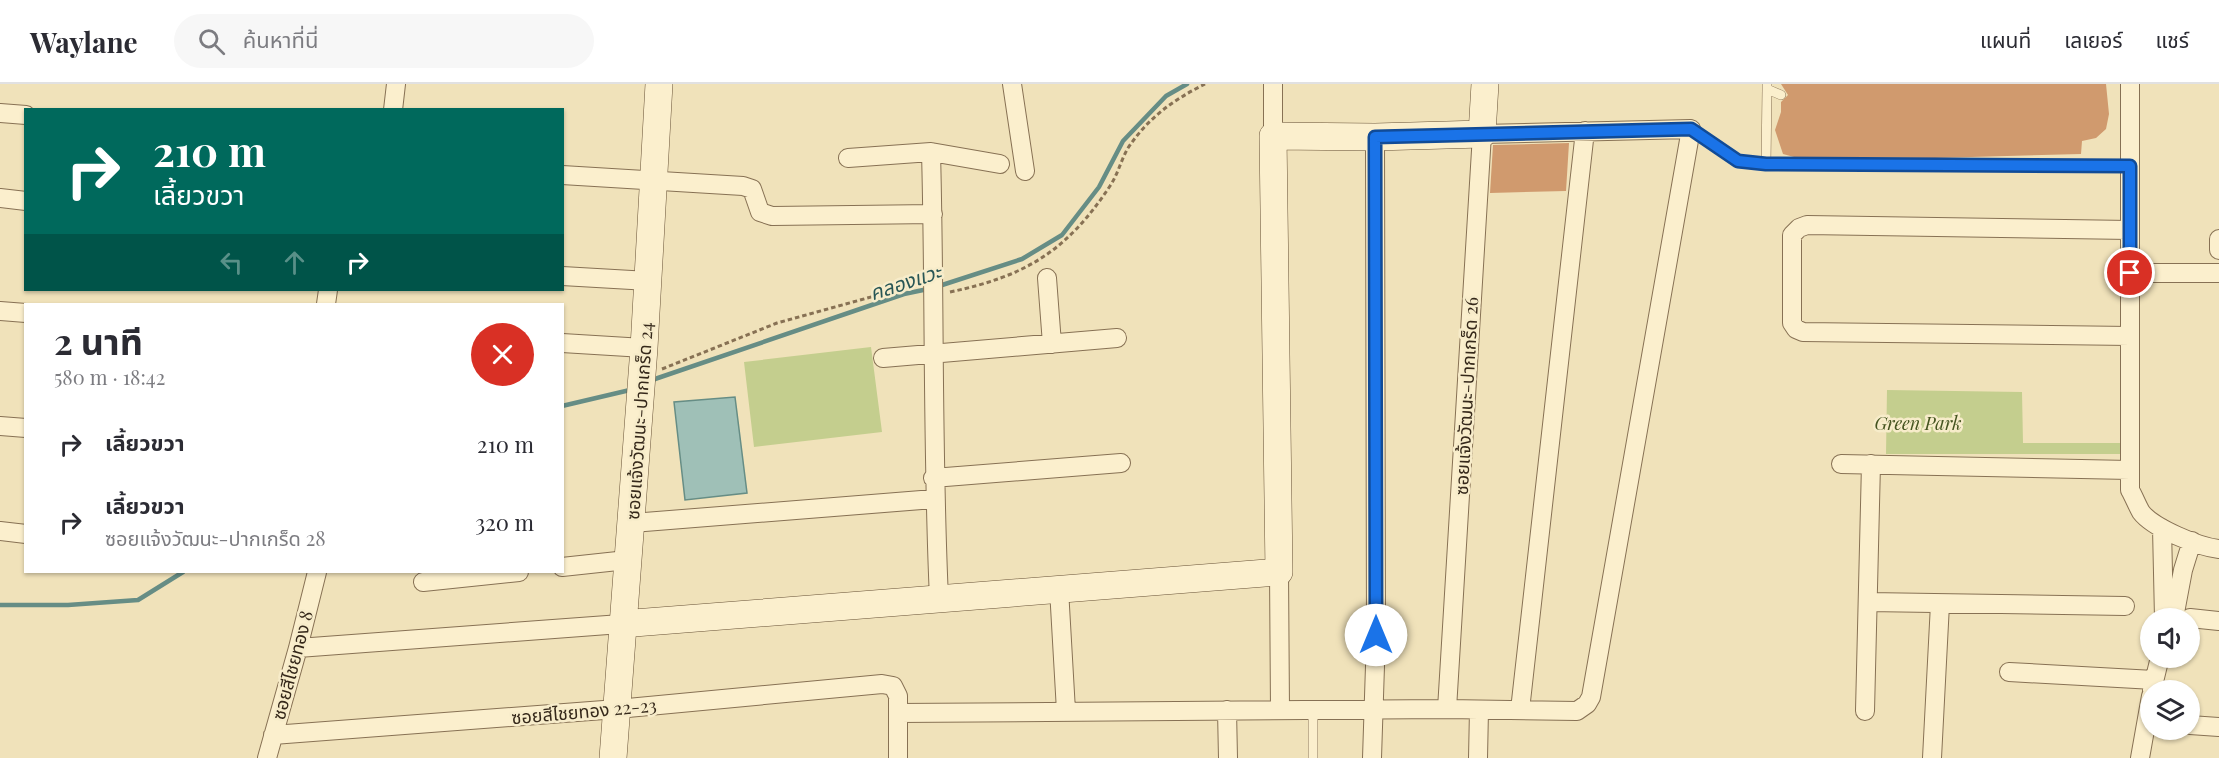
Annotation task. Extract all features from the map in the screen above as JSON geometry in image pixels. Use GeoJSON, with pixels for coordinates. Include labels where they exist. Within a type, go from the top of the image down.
{"type":"FeatureCollection","features":[{"type":"Feature","properties":{"kind":"street"},"geometry":{"type":"LineString","coordinates":[[393,108],[396,84]]}},
{"type":"Feature","properties":{"kind":"street","name":"ซอยแจ้งวัฒนะ-ปากเกร็ด 24"},"geometry":{"type":"LineString","coordinates":[[613,758],[621,624],[632,523],[642,385],[659,84]]}},
{"type":"Feature","properties":{"kind":"street"},"geometry":{"type":"LineString","coordinates":[[1012,84],[1025,171]]}},
{"type":"Feature","properties":{"kind":"street"},"geometry":{"type":"LineString","coordinates":[[1273,84],[1280,710]]}},
{"type":"Feature","properties":{"kind":"street","name":"ซอยแจ้งวัฒนะ-ปากเกร็ด 26"},"geometry":{"type":"LineString","coordinates":[[1447,709],[1485,84]]}},
{"type":"Feature","properties":{"kind":"street"},"geometry":{"type":"LineString","coordinates":[[2130,84],[2130,490],[2142,513],[2162,528],[2207,548],[2219,549]]}},
{"type":"Feature","properties":{"kind":"street"},"geometry":{"type":"LineString","coordinates":[[0,113],[24,115]]}},
{"type":"Feature","properties":{"kind":"street"},"geometry":{"type":"LineString","coordinates":[[898,758],[898,713],[1373,709],[1577,711],[1587,705],[1591,697],[1691,129],[1375,137],[1274,136]]}},
{"type":"Feature","properties":{"kind":"street"},"geometry":{"type":"LineString","coordinates":[[1520,710],[1585,130]]}},
{"type":"Feature","properties":{"kind":"street"},"geometry":{"type":"LineString","coordinates":[[1372,758],[1376,635],[1375,137]]}},
{"type":"Feature","properties":{"kind":"street"},"geometry":{"type":"LineString","coordinates":[[848,158],[931,152],[1000,164]]}},
{"type":"Feature","properties":{"kind":"street"},"geometry":{"type":"LineString","coordinates":[[931,152],[935,353],[933,478],[939,598]]}},
{"type":"Feature","properties":{"kind":"street"},"geometry":{"type":"LineString","coordinates":[[564,175],[743,186],[752,189],[760,212],[772,216],[933,214]]}},
{"type":"Feature","properties":{"kind":"street"},"geometry":{"type":"LineString","coordinates":[[0,198],[24,201]]}},
{"type":"Feature","properties":{"kind":"street"},"geometry":{"type":"LineString","coordinates":[[2130,230],[1807,225],[1799,228],[1792,235],[1792,322],[1796,329],[1803,332],[2130,336]]}},
{"type":"Feature","properties":{"kind":"street"},"geometry":{"type":"LineString","coordinates":[[2219,239],[2219,250]]}},
{"type":"Feature","properties":{"kind":"street"},"geometry":{"type":"LineString","coordinates":[[2130,273],[2219,273]]}},
{"type":"Feature","properties":{"kind":"street"},"geometry":{"type":"LineString","coordinates":[[564,276],[649,281]]}},
{"type":"Feature","properties":{"kind":"street"},"geometry":{"type":"LineString","coordinates":[[1047,278],[1052,344]]}},
{"type":"Feature","properties":{"kind":"street"},"geometry":{"type":"LineString","coordinates":[[0,311],[24,313]]}},
{"type":"Feature","properties":{"kind":"street"},"geometry":{"type":"LineString","coordinates":[[883,358],[1117,338]]}},
{"type":"Feature","properties":{"kind":"street"},"geometry":{"type":"LineString","coordinates":[[564,343],[644,348]]}},
{"type":"Feature","properties":{"kind":"street"},"geometry":{"type":"LineString","coordinates":[[0,426],[24,428]]}},
{"type":"Feature","properties":{"kind":"street"},"geometry":{"type":"LineString","coordinates":[[933,478],[1120,463]]}},
{"type":"Feature","properties":{"kind":"street"},"geometry":{"type":"LineString","coordinates":[[1841,464],[2130,470]]}},
{"type":"Feature","properties":{"kind":"street"},"geometry":{"type":"LineString","coordinates":[[1865,711],[1871,464]]}},
{"type":"Feature","properties":{"kind":"street"},"geometry":{"type":"LineString","coordinates":[[632,523],[934,499]]}},
{"type":"Feature","properties":{"kind":"street"},"geometry":{"type":"LineString","coordinates":[[2162,528],[2176,608]]}},
{"type":"Feature","properties":{"kind":"street"},"geometry":{"type":"LineString","coordinates":[[0,531],[24,534]]}},
{"type":"Feature","properties":{"kind":"street"},"geometry":{"type":"LineString","coordinates":[[2179,608],[2183,570],[2192,541]]}},
{"type":"Feature","properties":{"kind":"street"},"geometry":{"type":"LineString","coordinates":[[564,567],[627,560]]}},
{"type":"Feature","properties":{"kind":"street"},"geometry":{"type":"LineString","coordinates":[[298,648],[1279,572]]}},
{"type":"Feature","properties":{"kind":"street","name":"ซอยสีไชยทอง 8"},"geometry":{"type":"LineString","coordinates":[[267,758],[317,573]]}},
{"type":"Feature","properties":{"kind":"street"},"geometry":{"type":"LineString","coordinates":[[423,582],[509,573]]}},
{"type":"Feature","properties":{"kind":"street"},"geometry":{"type":"LineString","coordinates":[[1059,589],[1066,711]]}},
{"type":"Feature","properties":{"kind":"street"},"geometry":{"type":"LineString","coordinates":[[1868,602],[2125,606]]}},
{"type":"Feature","properties":{"kind":"street"},"geometry":{"type":"LineString","coordinates":[[1932,758],[1940,604]]}},
{"type":"Feature","properties":{"kind":"street"},"geometry":{"type":"LineString","coordinates":[[2200,620],[2219,621]]}},
{"type":"Feature","properties":{"kind":"street"},"geometry":{"type":"LineString","coordinates":[[2009,672],[2140,688]]}},
{"type":"Feature","properties":{"kind":"street","name":"ซอยสีไชยทอง 22-23"},"geometry":{"type":"LineString","coordinates":[[273,735],[617,709],[882,684],[894,687],[898,696],[898,713]]}},
{"type":"Feature","properties":{"kind":"street"},"geometry":{"type":"LineString","coordinates":[[1227,710],[1228,758]]}},
{"type":"Feature","properties":{"kind":"street"},"geometry":{"type":"LineString","coordinates":[[1478,758],[1479,710]]}},
{"type":"Feature","properties":{"kind":"street"},"geometry":{"type":"LineString","coordinates":[[2200,725],[2219,727]]}},
{"type":"Feature","properties":{"kind":"street"},"geometry":{"type":"LineString","coordinates":[[2140,758],[2144,740]]}},
{"type":"Feature","properties":{"kind":"lane"},"geometry":{"type":"LineString","coordinates":[[1766,164],[1767,86]]}},
{"type":"Feature","properties":{"kind":"lane"},"geometry":{"type":"LineString","coordinates":[[1767,86],[1781,95]]}},
{"type":"Feature","properties":{"kind":"lane"},"geometry":{"type":"LineString","coordinates":[[1691,129],[1738,161],[1766,164],[2130,166]]}},
{"type":"Feature","properties":{"kind":"lane"},"geometry":{"type":"LineString","coordinates":[[1313,710],[1313,758]]}},
{"type":"Feature","properties":{"kind":"path"},"geometry":{"type":"LineString","coordinates":[[642,385],[777,323],[934,288],[987,284],[1031,266],[1065,242],[1112,184],[1127,150],[1144,128],[1172,101],[1205,84]]}},
{"type":"Feature","properties":{"kind":"green space"},"geometry":{"type":"Polygon","coordinates":[[[871,347],[882,432],[754,447],[744,362],[871,347]]]}},
{"type":"Feature","properties":{"kind":"green space","name":"Green Park"},"geometry":{"type":"Polygon","coordinates":[[[1887,390],[2022,392],[2023,443],[2124,443],[2124,454],[1886,454],[1887,390]]]}},
{"type":"Feature","properties":{"kind":"water"},"geometry":{"type":"Polygon","coordinates":[[[735,397],[747,493],[685,500],[674,402],[735,397]]]}},
{"type":"Feature","properties":{"kind":"building"},"geometry":{"type":"Polygon","coordinates":[[[1781,84],[2106,84],[2109,114],[2106,129],[2096,138],[2082,141],[2081,154],[1935,158],[1794,157],[1783,154],[1775,130],[1781,112],[1781,102],[1788,95],[1781,84]]]}},
{"type":"Feature","properties":{"kind":"building"},"geometry":{"type":"Polygon","coordinates":[[[1569,143],[1566,191],[1490,193],[1493,145],[1569,143]]]}},
{"type":"Feature","properties":{"kind":"waterway","name":"คลองแวะ"},"geometry":{"type":"LineString","coordinates":[[936,287],[1022,259],[1062,235],[1099,187],[1123,141],[1166,96],[1187,84]]}},
{"type":"Feature","properties":{"kind":"waterway","name":"คลองแวะ"},"geometry":{"type":"LineString","coordinates":[[652,380],[904,294],[928,289]]}},
{"type":"Feature","properties":{"kind":"waterway","name":"คลองแวะ"},"geometry":{"type":"LineString","coordinates":[[564,406],[630,390]]}},
{"type":"Feature","properties":{"kind":"waterway","name":"คลองแวะ"},"geometry":{"type":"LineString","coordinates":[[0,605],[68,605],[138,600],[181,573]]}},
{"type":"Feature","properties":{"kind":"route"},"geometry":{"type":"LineString","coordinates":[[1376,635],[1375,137],[1691,129],[1738,161],[1766,164],[2130,166],[2130,273]]}}]}
